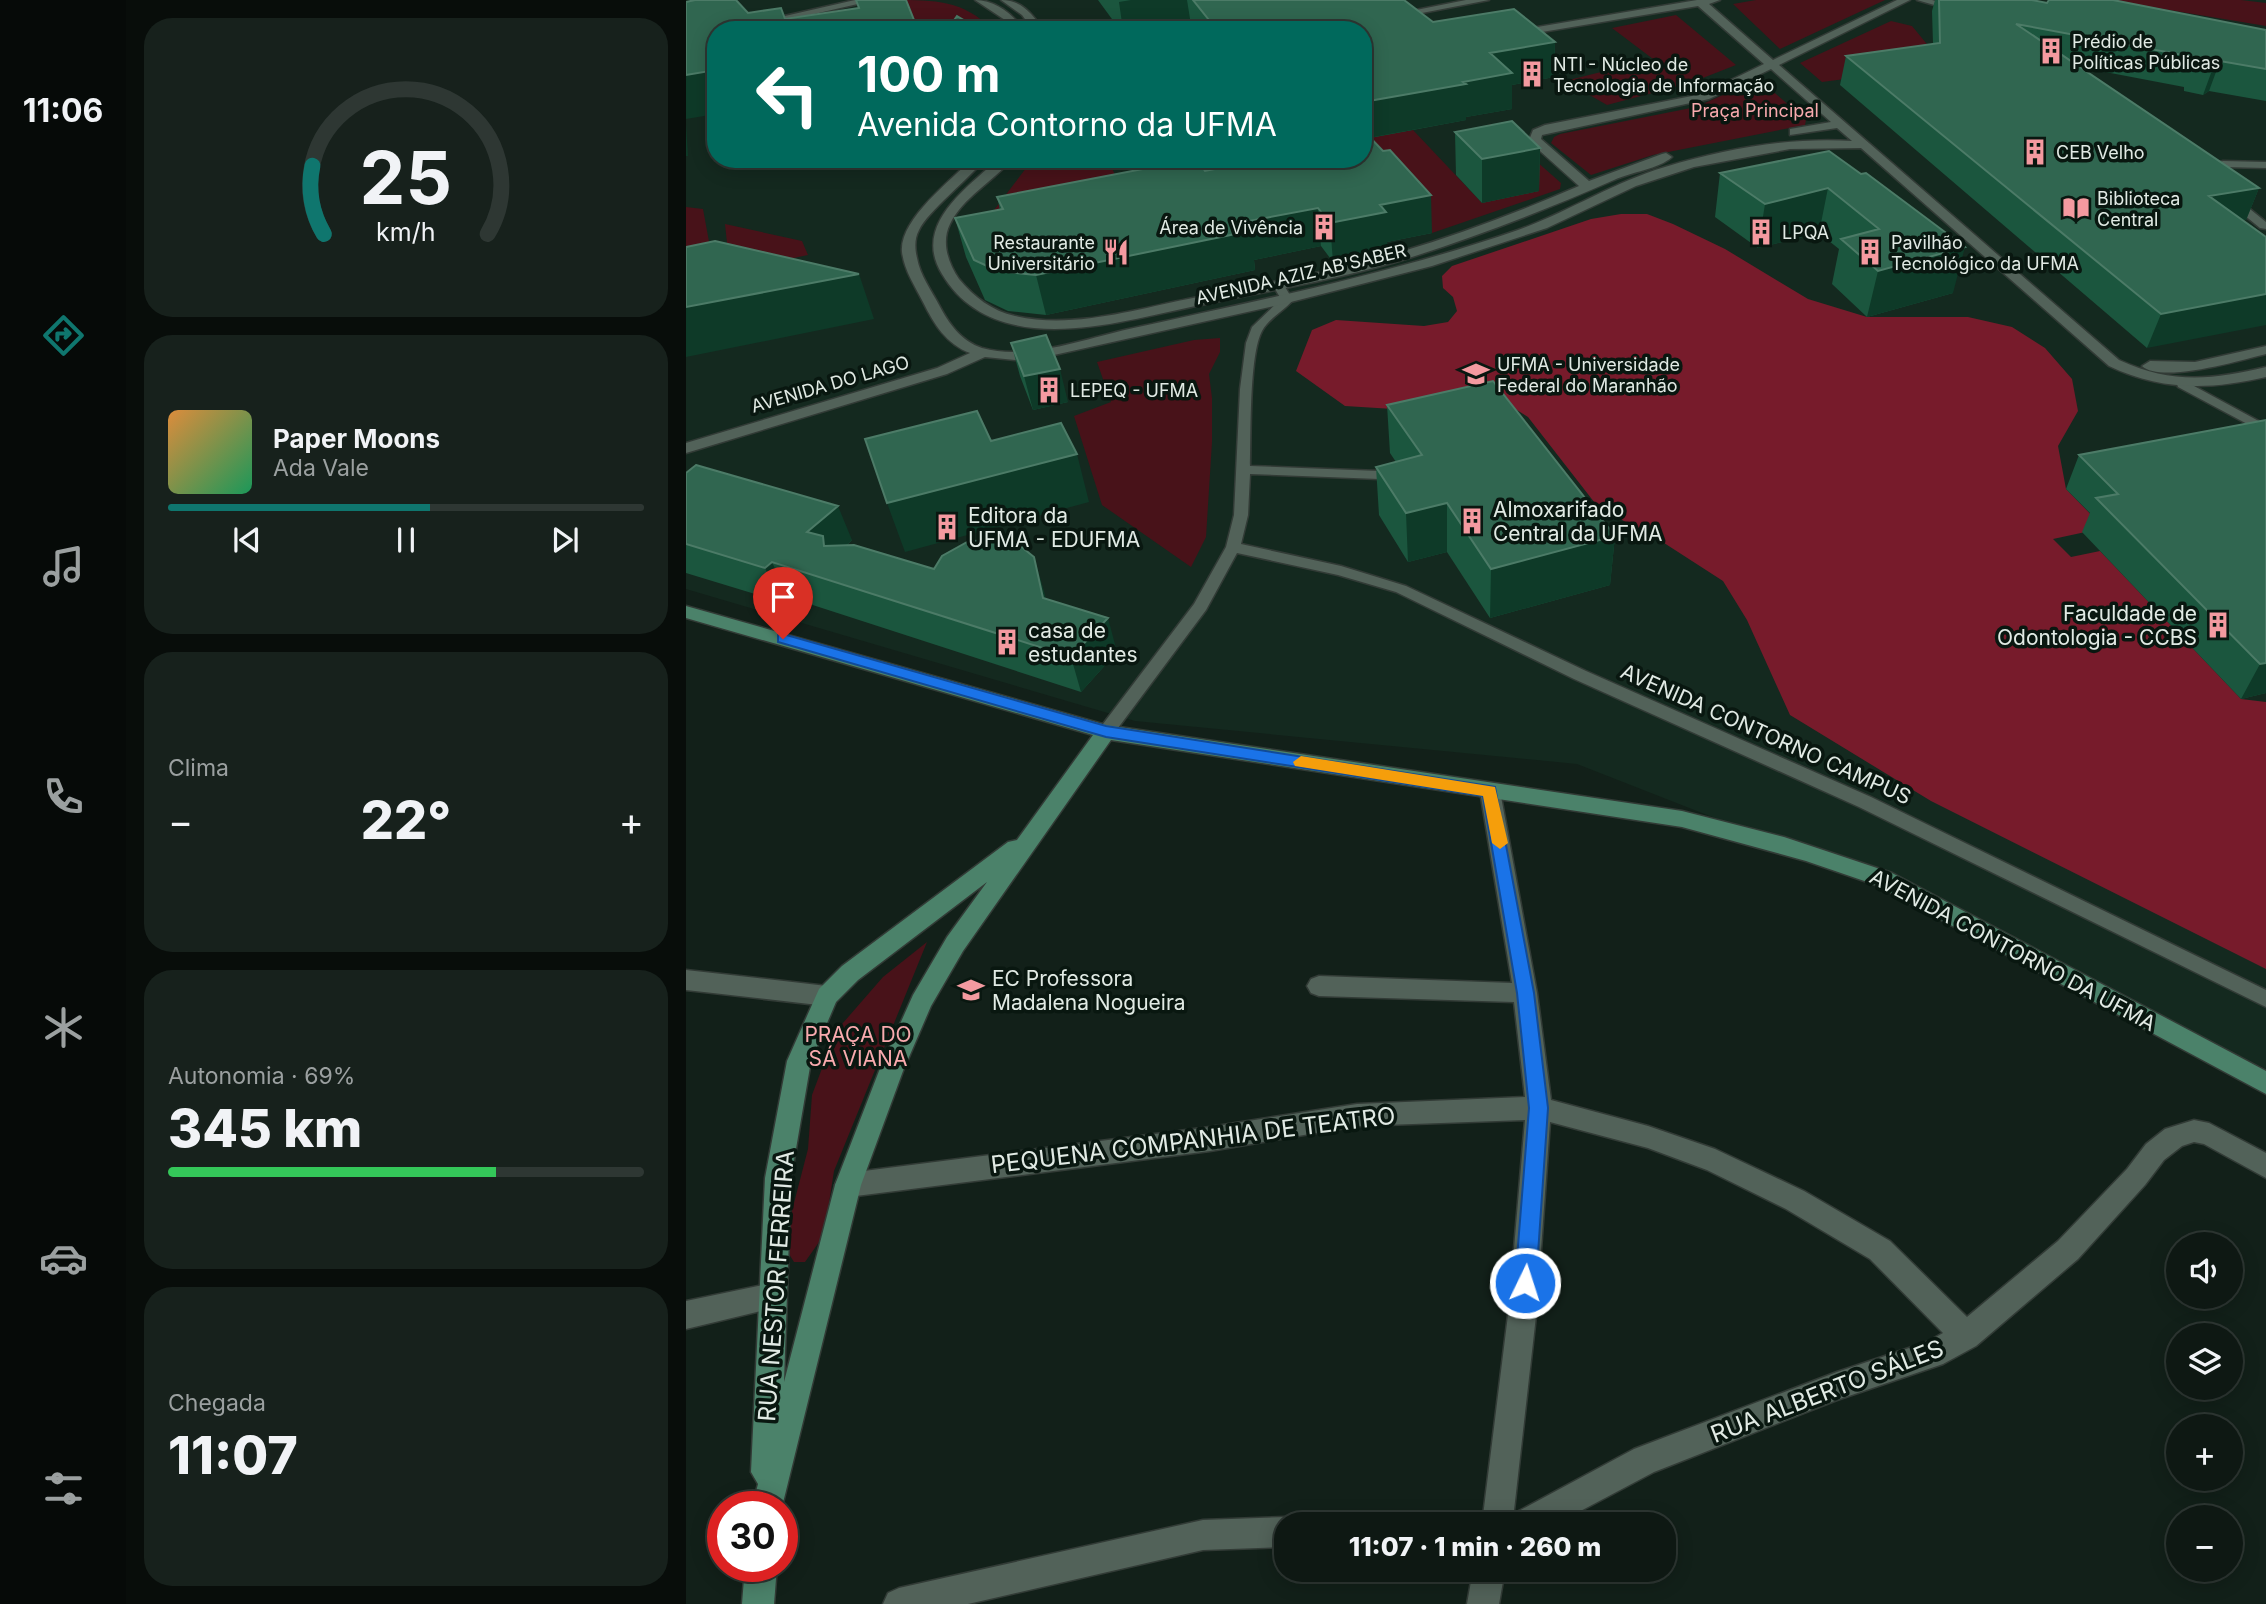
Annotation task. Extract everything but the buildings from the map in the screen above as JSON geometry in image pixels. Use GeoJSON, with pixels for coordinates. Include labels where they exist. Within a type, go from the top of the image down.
{"type":"FeatureCollection","features":[{"type":"Feature","properties":{"kind":"main road","name":"AVENIDA CONTORNO DA UFMA"},"geometry":{"type":"LineString","coordinates":[[686,612],[1106,732],[1490,791],[1575,801],[1682,819],[1755,836],[1884,878],[2266,1083]]}},
{"type":"Feature","properties":{"kind":"main road","name":"RUA NESTOR FERREIRA"},"geometry":{"type":"LineString","coordinates":[[770,1491],[848,1185],[891,1071],[921,1002],[956,944],[1106,732]]}},
{"type":"Feature","properties":{"kind":"main road","name":"RUA NESTOR FERREIRA"},"geometry":{"type":"LineString","coordinates":[[766,1491],[778,1178],[799,1061],[827,996],[850,973],[1031,836]]}},
{"type":"Feature","properties":{"kind":"main road"},"geometry":{"type":"LineString","coordinates":[[758,1604],[760,1582]]}},
{"type":"Feature","properties":{"kind":"street"},"geometry":{"type":"LineString","coordinates":[[771,21],[870,0]]}},
{"type":"Feature","properties":{"kind":"street"},"geometry":{"type":"LineString","coordinates":[[981,0],[1013,21]]}},
{"type":"Feature","properties":{"kind":"street"},"geometry":{"type":"LineString","coordinates":[[1006,0],[1026,13],[1032,21]]}},
{"type":"Feature","properties":{"kind":"street"},"geometry":{"type":"LineString","coordinates":[[1404,25],[1385,12],[1484,0]]}},
{"type":"Feature","properties":{"kind":"street"},"geometry":{"type":"LineString","coordinates":[[1501,36],[1717,0]]}},
{"type":"Feature","properties":{"kind":"street"},"geometry":{"type":"LineString","coordinates":[[1588,187],[1535,140],[1537,133],[1694,100],[1905,0]]}},
{"type":"Feature","properties":{"kind":"street"},"geometry":{"type":"LineString","coordinates":[[1701,3],[2098,350],[2126,370],[2183,384],[2229,382],[2266,372]]}},
{"type":"Feature","properties":{"kind":"street","name":"AVENIDA AZIZ AB'SABER"},"geometry":{"type":"LineString","coordinates":[[997,168],[953,212],[943,226],[939,241],[943,265],[970,302],[989,314],[1038,324],[1094,322],[1405,255],[1530,212],[1625,170],[1674,155],[1840,124]]}},
{"type":"Feature","properties":{"kind":"street","name":"AVENIDA AZIZ AB'SABER"},"geometry":{"type":"LineString","coordinates":[[970,168],[912,227],[906,241],[912,268],[945,331],[965,346],[983,353],[1023,354],[1287,300],[1395,274],[1527,231],[1584,208],[1641,180],[1690,164],[1796,145],[1827,142],[1864,145]]}},
{"type":"Feature","properties":{"kind":"street"},"geometry":{"type":"LineString","coordinates":[[1625,170],[1641,180]]}},
{"type":"Feature","properties":{"kind":"street"},"geometry":{"type":"LineString","coordinates":[[2098,350],[2145,365],[2180,368],[2266,350]]}},
{"type":"Feature","properties":{"kind":"street","name":"AVENIDA DO LAGO"},"geometry":{"type":"LineString","coordinates":[[686,448],[942,371],[983,353]]}},
{"type":"Feature","properties":{"kind":"street"},"geometry":{"type":"LineString","coordinates":[[1490,791],[1525,993],[1539,1108],[1523,1307],[1498,1512]]}},
{"type":"Feature","properties":{"kind":"street"},"geometry":{"type":"LineString","coordinates":[[686,980],[827,996]]}},
{"type":"Feature","properties":{"kind":"street"},"geometry":{"type":"LineString","coordinates":[[1320,986],[1525,993]]}},
{"type":"Feature","properties":{"kind":"street","name":"PEQUENA COMPANHIA DE TEATRO"},"geometry":{"type":"LineString","coordinates":[[848,1185],[1210,1139],[1357,1115],[1539,1108],[1648,1137],[1703,1157],[1795,1200],[1880,1250],[1966,1336]]}},
{"type":"Feature","properties":{"kind":"street","name":"RUA ALBERTO SÁLES"},"geometry":{"type":"LineString","coordinates":[[1548,1512],[1644,1460],[1836,1385],[1933,1354],[1966,1336],[2068,1250],[2136,1177],[2155,1152],[2174,1137],[2194,1131],[2209,1134],[2266,1166]]}},
{"type":"Feature","properties":{"kind":"street"},"geometry":{"type":"LineString","coordinates":[[686,1315],[772,1297]]}},
{"type":"Feature","properties":{"kind":"street"},"geometry":{"type":"LineString","coordinates":[[899,1604],[1203,1535],[1274,1532]]}},
{"type":"Feature","properties":{"kind":"street"},"geometry":{"type":"LineString","coordinates":[[1483,1604],[1487,1582]]}},
{"type":"Feature","properties":{"kind":"lane"},"geometry":{"type":"LineString","coordinates":[[1921,0],[1966,10]]}},
{"type":"Feature","properties":{"kind":"lane"},"geometry":{"type":"LineString","coordinates":[[2265,226],[2202,175],[2202,169],[2210,166],[2266,165]]}},
{"type":"Feature","properties":{"kind":"lane"},"geometry":{"type":"LineString","coordinates":[[2246,230],[2265,226]]}},
{"type":"Feature","properties":{"kind":"lane"},"geometry":{"type":"LineString","coordinates":[[1106,732],[1201,606],[1233,547],[1241,515],[1246,389],[1252,343],[1256,330],[1287,300],[1278,284]]}},
{"type":"Feature","properties":{"kind":"lane"},"geometry":{"type":"LineString","coordinates":[[2183,384],[2266,430]]}},
{"type":"Feature","properties":{"kind":"lane"},"geometry":{"type":"LineString","coordinates":[[1242,470],[1379,475]]}},
{"type":"Feature","properties":{"kind":"lane","name":"AVENIDA CONTORNO CAMPUS"},"geometry":{"type":"LineString","coordinates":[[1233,547],[1341,570],[1401,589],[1580,675],[1865,802],[2266,999]]}},
{"type":"Feature","properties":{"kind":"shaded area","name":"UFMA - Universidade Federal do Maranhão"},"geometry":{"type":"Polygon","coordinates":[[[686,0],[2266,0],[2266,1069],[1934,904],[1577,764],[1135,721],[686,589],[686,0]]]}},
{"type":"Feature","properties":{"kind":"shaded area"},"geometry":{"type":"Polygon","coordinates":[[[1621,214],[1647,214],[1673,224],[1725,249],[1808,299],[1867,317],[1968,317],[2012,327],[2045,348],[2072,379],[2078,411],[2058,446],[2066,489],[2104,528],[2053,539],[2071,557],[2100,551],[2241,699],[2266,702],[2266,969],[1931,801],[1790,715],[1747,620],[1723,581],[1661,541],[1598,507],[1528,417],[1509,405],[1409,410],[1345,406],[1296,371],[1312,330],[1336,320],[1424,326],[1448,322],[1457,311],[1453,297],[1443,288],[1442,276],[1452,266],[1591,219],[1621,214]]]}},
{"type":"Feature","properties":{"kind":"green space"},"geometry":{"type":"Polygon","coordinates":[[[896,0],[923,0],[960,7],[983,21],[802,21],[896,0]]]}},
{"type":"Feature","properties":{"kind":"green space"},"geometry":{"type":"Polygon","coordinates":[[[1756,0],[1885,0],[1780,49],[1733,4],[1756,0]]]}},
{"type":"Feature","properties":{"kind":"green space"},"geometry":{"type":"Polygon","coordinates":[[[2109,0],[2241,0],[2266,3],[2266,26],[2109,0]]]}},
{"type":"Feature","properties":{"kind":"green space"},"geometry":{"type":"Polygon","coordinates":[[[1676,15],[1736,65],[1690,83],[1607,105],[1565,81],[1653,59],[1612,28],[1676,15]]]}},
{"type":"Feature","properties":{"kind":"green space"},"geometry":{"type":"Polygon","coordinates":[[[1891,21],[1912,26],[1940,60],[1937,67],[1822,82],[1800,63],[1891,21]]]}},
{"type":"Feature","properties":{"kind":"green space","name":"Praça Principal"},"geometry":{"type":"Polygon","coordinates":[[[1745,85],[1768,87],[1806,120],[1805,125],[1653,155],[1591,175],[1551,143],[1554,137],[1560,134],[1696,107],[1745,85]]]}},
{"type":"Feature","properties":{"kind":"green space"},"geometry":{"type":"Polygon","coordinates":[[[1491,124],[1507,129],[1527,153],[1561,183],[1560,189],[1432,233],[1190,176],[1185,168],[1372,168],[1372,137],[1413,130],[1482,203],[1475,129],[1491,124]]]}},
{"type":"Feature","properties":{"kind":"green space"},"geometry":{"type":"Polygon","coordinates":[[[1026,168],[1112,168],[1116,177],[985,222],[1026,168]]]}},
{"type":"Feature","properties":{"kind":"green space"},"geometry":{"type":"Polygon","coordinates":[[[686,207],[703,209],[715,274],[686,279],[686,207]]]}},
{"type":"Feature","properties":{"kind":"green space"},"geometry":{"type":"Polygon","coordinates":[[[725,224],[802,241],[808,255],[730,271],[725,224]]]}},
{"type":"Feature","properties":{"kind":"green space"},"geometry":{"type":"Polygon","coordinates":[[[1220,338],[1220,352],[1209,374],[1212,442],[1206,537],[1191,567],[1102,505],[1074,416],[1111,402],[1097,362],[1194,340],[1220,338]]]}},
{"type":"Feature","properties":{"kind":"green space","name":"PRAÇA DO SÁ VIANA"},"geometry":{"type":"Polygon","coordinates":[[[927,942],[834,1171],[824,1235],[805,1262],[794,1262],[789,1254],[787,1230],[808,1149],[812,1095],[836,1031],[883,977],[927,942]]]}},
{"type":"Feature","properties":{"kind":"slow traffic"},"geometry":{"type":"LineString","coordinates":[[1301,762],[1490,791],[1500,843]]}},
{"type":"Feature","properties":{"kind":"place","name":"Prédio de Políticas Públicas"},"geometry":{"type":"Point","coordinates":[2051,51]}},
{"type":"Feature","properties":{"kind":"place","name":"NTI - Núcleo de Tecnologia de Informação"},"geometry":{"type":"Point","coordinates":[1532,74]}},
{"type":"Feature","properties":{"kind":"place","name":"CEB Velho"},"geometry":{"type":"Point","coordinates":[2035,152]}},
{"type":"Feature","properties":{"kind":"place","name":"Biblioteca Central"},"geometry":{"type":"Point","coordinates":[2076,208]}},
{"type":"Feature","properties":{"kind":"place","name":"Área de Vivência"},"geometry":{"type":"Point","coordinates":[1324,227]}},
{"type":"Feature","properties":{"kind":"place","name":"LPQA"},"geometry":{"type":"Point","coordinates":[1761,232]}},
{"type":"Feature","properties":{"kind":"place","name":"Restaurante Universitário"},"geometry":{"type":"Point","coordinates":[1116,252]}},
{"type":"Feature","properties":{"kind":"place","name":"Pavilhão Tecnológico da UFMA"},"geometry":{"type":"Point","coordinates":[1870,252]}},
{"type":"Feature","properties":{"kind":"place","name":"UFMA - Universidade Federal do Maranhão"},"geometry":{"type":"Point","coordinates":[1476,374]}},
{"type":"Feature","properties":{"kind":"place","name":"LEPEQ - UFMA"},"geometry":{"type":"Point","coordinates":[1049,390]}},
{"type":"Feature","properties":{"kind":"place","name":"Almoxarifado Central da UFMA"},"geometry":{"type":"Point","coordinates":[1472,521]}},
{"type":"Feature","properties":{"kind":"place","name":"Editora da UFMA - EDUFMA"},"geometry":{"type":"Point","coordinates":[947,527]}},
{"type":"Feature","properties":{"kind":"place","name":"Faculdade de Odontologia - CCBS"},"geometry":{"type":"Point","coordinates":[2218,625]}},
{"type":"Feature","properties":{"kind":"place","name":"casa de estudantes"},"geometry":{"type":"Point","coordinates":[1007,642]}},
{"type":"Feature","properties":{"kind":"place","name":"EC Professora Madalena Nogueira"},"geometry":{"type":"Point","coordinates":[971,990]}},
{"type":"Feature","properties":{"kind":"route"},"geometry":{"type":"LineString","coordinates":[[783,639],[1106,732],[1490,791],[1525,993],[1539,1108],[1525,1283]]}}]}
